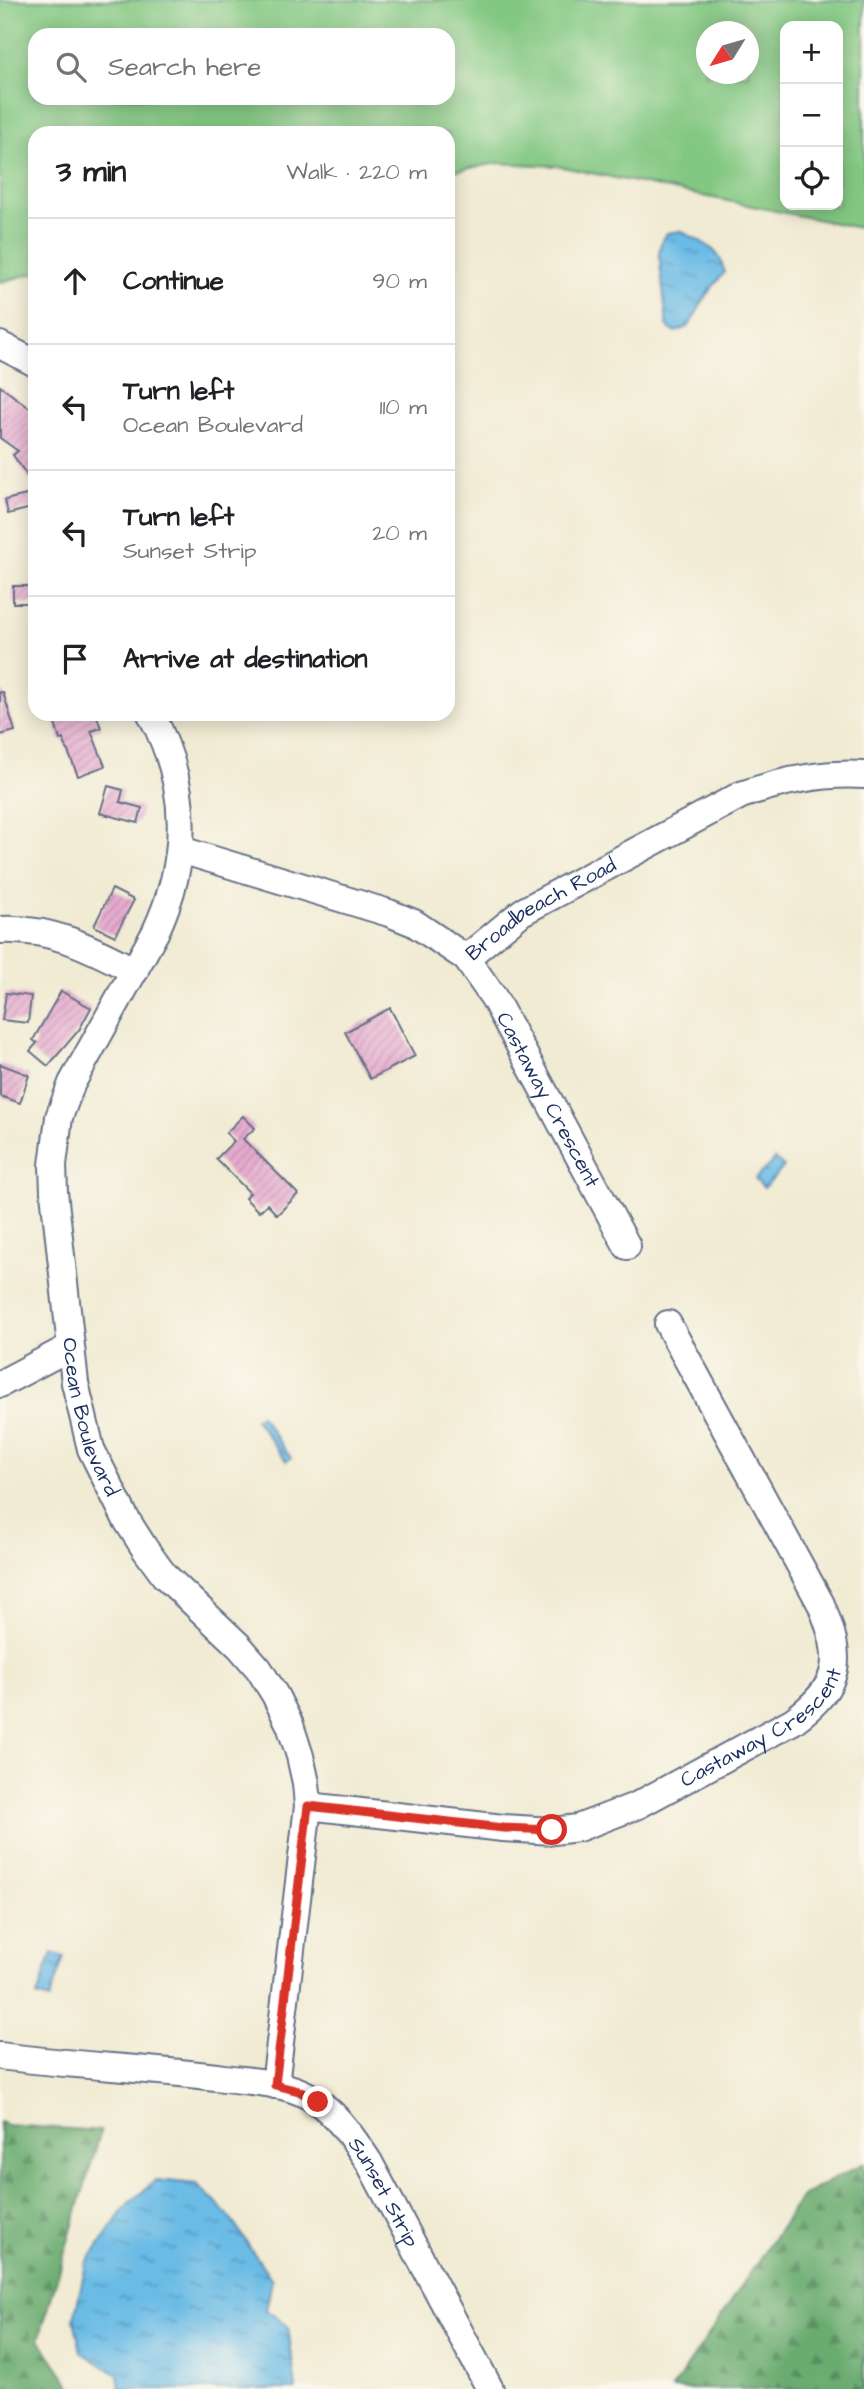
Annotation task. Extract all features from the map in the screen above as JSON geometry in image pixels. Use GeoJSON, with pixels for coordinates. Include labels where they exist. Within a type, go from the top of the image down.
{"type":"FeatureCollection","features":[{"type":"Feature","properties":{"kind":"street"},"geometry":{"type":"LineString","coordinates":[[0,345],[28,359]]}},
{"type":"Feature","properties":{"kind":"street","name":"Ocean Boulevard"},"geometry":{"type":"LineString","coordinates":[[155,721],[166,743],[179,801],[181,849],[178,869],[164,913],[135,971],[72,1083],[59,1117],[54,1192],[70,1347],[81,1416],[91,1449],[126,1519],[164,1575],[239,1646],[259,1669],[290,1726],[306,1783],[308,1806],[275,2085]]}},
{"type":"Feature","properties":{"kind":"street","name":"Broadbeach Road"},"geometry":{"type":"LineString","coordinates":[[181,849],[389,913],[414,923],[466,958],[522,912],[741,795],[773,784],[808,777],[843,773],[864,775]]}},
{"type":"Feature","properties":{"kind":"street"},"geometry":{"type":"LineString","coordinates":[[0,930],[29,930],[74,940],[135,971]]}},
{"type":"Feature","properties":{"kind":"street","name":"Castaway Crescent"},"geometry":{"type":"LineString","coordinates":[[466,958],[494,998],[627,1246]]}},
{"type":"Feature","properties":{"kind":"street","name":"Castaway Crescent"},"geometry":{"type":"LineString","coordinates":[[308,1806],[503,1828],[578,1828],[638,1805],[793,1721],[814,1706],[829,1686],[836,1663],[834,1637],[821,1604],[668,1324]]}},
{"type":"Feature","properties":{"kind":"street"},"geometry":{"type":"LineString","coordinates":[[0,1384],[70,1347]]}},
{"type":"Feature","properties":{"kind":"street","name":"Sunset Strip"},"geometry":{"type":"LineString","coordinates":[[0,2056],[275,2085],[299,2091],[318,2102],[340,2123],[369,2162],[490,2389]]}},
{"type":"Feature","properties":{"kind":"green space"},"geometry":{"type":"Polygon","coordinates":[[[0,0],[864,0],[864,229],[557,166],[498,163],[455,171],[455,126],[28,126],[28,275],[0,282],[0,0]]]}},
{"type":"Feature","properties":{"kind":"green space"},"geometry":{"type":"Polygon","coordinates":[[[0,2122],[7,2125],[101,2131],[39,2339],[73,2389],[0,2389],[0,2122]]]}},
{"type":"Feature","properties":{"kind":"green space"},"geometry":{"type":"Polygon","coordinates":[[[864,2163],[864,2389],[672,2389],[802,2196],[864,2163]]]}},
{"type":"Feature","properties":{"kind":"water"},"geometry":{"type":"Polygon","coordinates":[[[681,231],[715,252],[724,273],[707,294],[689,326],[676,332],[667,325],[659,254],[667,233],[681,231]]]}},
{"type":"Feature","properties":{"kind":"water"},"geometry":{"type":"Polygon","coordinates":[[[775,1159],[784,1167],[764,1188],[755,1179],[775,1159]]]}},
{"type":"Feature","properties":{"kind":"water"},"geometry":{"type":"Polygon","coordinates":[[[260,1415],[291,1458],[286,1461],[255,1419],[260,1415]]]}},
{"type":"Feature","properties":{"kind":"water"},"geometry":{"type":"Polygon","coordinates":[[[52,1953],[64,1957],[49,2000],[37,1996],[52,1953]]]}},
{"type":"Feature","properties":{"kind":"water"},"geometry":{"type":"Polygon","coordinates":[[[156,2180],[197,2184],[228,2215],[272,2280],[266,2310],[288,2326],[296,2389],[120,2389],[118,2375],[81,2352],[74,2319],[86,2264],[126,2206],[156,2180]]]}},
{"type":"Feature","properties":{"kind":"building"},"geometry":{"type":"Polygon","coordinates":[[[0,386],[28,407],[28,477],[13,455],[18,451],[0,438],[0,386]]]}},
{"type":"Feature","properties":{"kind":"building"},"geometry":{"type":"Polygon","coordinates":[[[28,495],[28,509],[8,514],[5,500],[28,495]]]}},
{"type":"Feature","properties":{"kind":"building"},"geometry":{"type":"Polygon","coordinates":[[[13,586],[28,586],[28,603],[13,603],[13,586]]]}},
{"type":"Feature","properties":{"kind":"building"},"geometry":{"type":"Polygon","coordinates":[[[0,692],[3,692],[15,731],[0,735],[0,692]]]}},
{"type":"Feature","properties":{"kind":"building"},"geometry":{"type":"Polygon","coordinates":[[[54,721],[98,721],[101,728],[91,731],[105,766],[78,776],[63,739],[60,740],[54,721]]]}},
{"type":"Feature","properties":{"kind":"building"},"geometry":{"type":"Polygon","coordinates":[[[108,786],[123,790],[120,802],[142,808],[138,823],[100,813],[108,786]]]}},
{"type":"Feature","properties":{"kind":"building"},"geometry":{"type":"Polygon","coordinates":[[[112,889],[134,900],[115,936],[94,926],[112,889]]]}},
{"type":"Feature","properties":{"kind":"building"},"geometry":{"type":"Polygon","coordinates":[[[61,991],[91,1008],[79,1030],[48,1066],[30,1051],[37,1043],[33,1040],[61,991]]]}},
{"type":"Feature","properties":{"kind":"building"},"geometry":{"type":"Polygon","coordinates":[[[6,993],[31,996],[28,1023],[2,1020],[6,993]]]}},
{"type":"Feature","properties":{"kind":"building"},"geometry":{"type":"Polygon","coordinates":[[[390,1008],[415,1056],[370,1079],[345,1032],[390,1008]]]}},
{"type":"Feature","properties":{"kind":"building"},"geometry":{"type":"Polygon","coordinates":[[[0,1064],[29,1075],[20,1103],[0,1096],[0,1064]]]}},
{"type":"Feature","properties":{"kind":"building"},"geometry":{"type":"Polygon","coordinates":[[[243,1116],[255,1128],[243,1139],[298,1194],[277,1215],[267,1204],[259,1212],[245,1198],[250,1193],[216,1159],[234,1141],[226,1133],[243,1116]]]}},
{"type":"Feature","properties":{"kind":"route"},"geometry":{"type":"LineString","coordinates":[[318,2102],[299,2091],[275,2085],[308,1806],[503,1828],[552,1830]]}}]}
